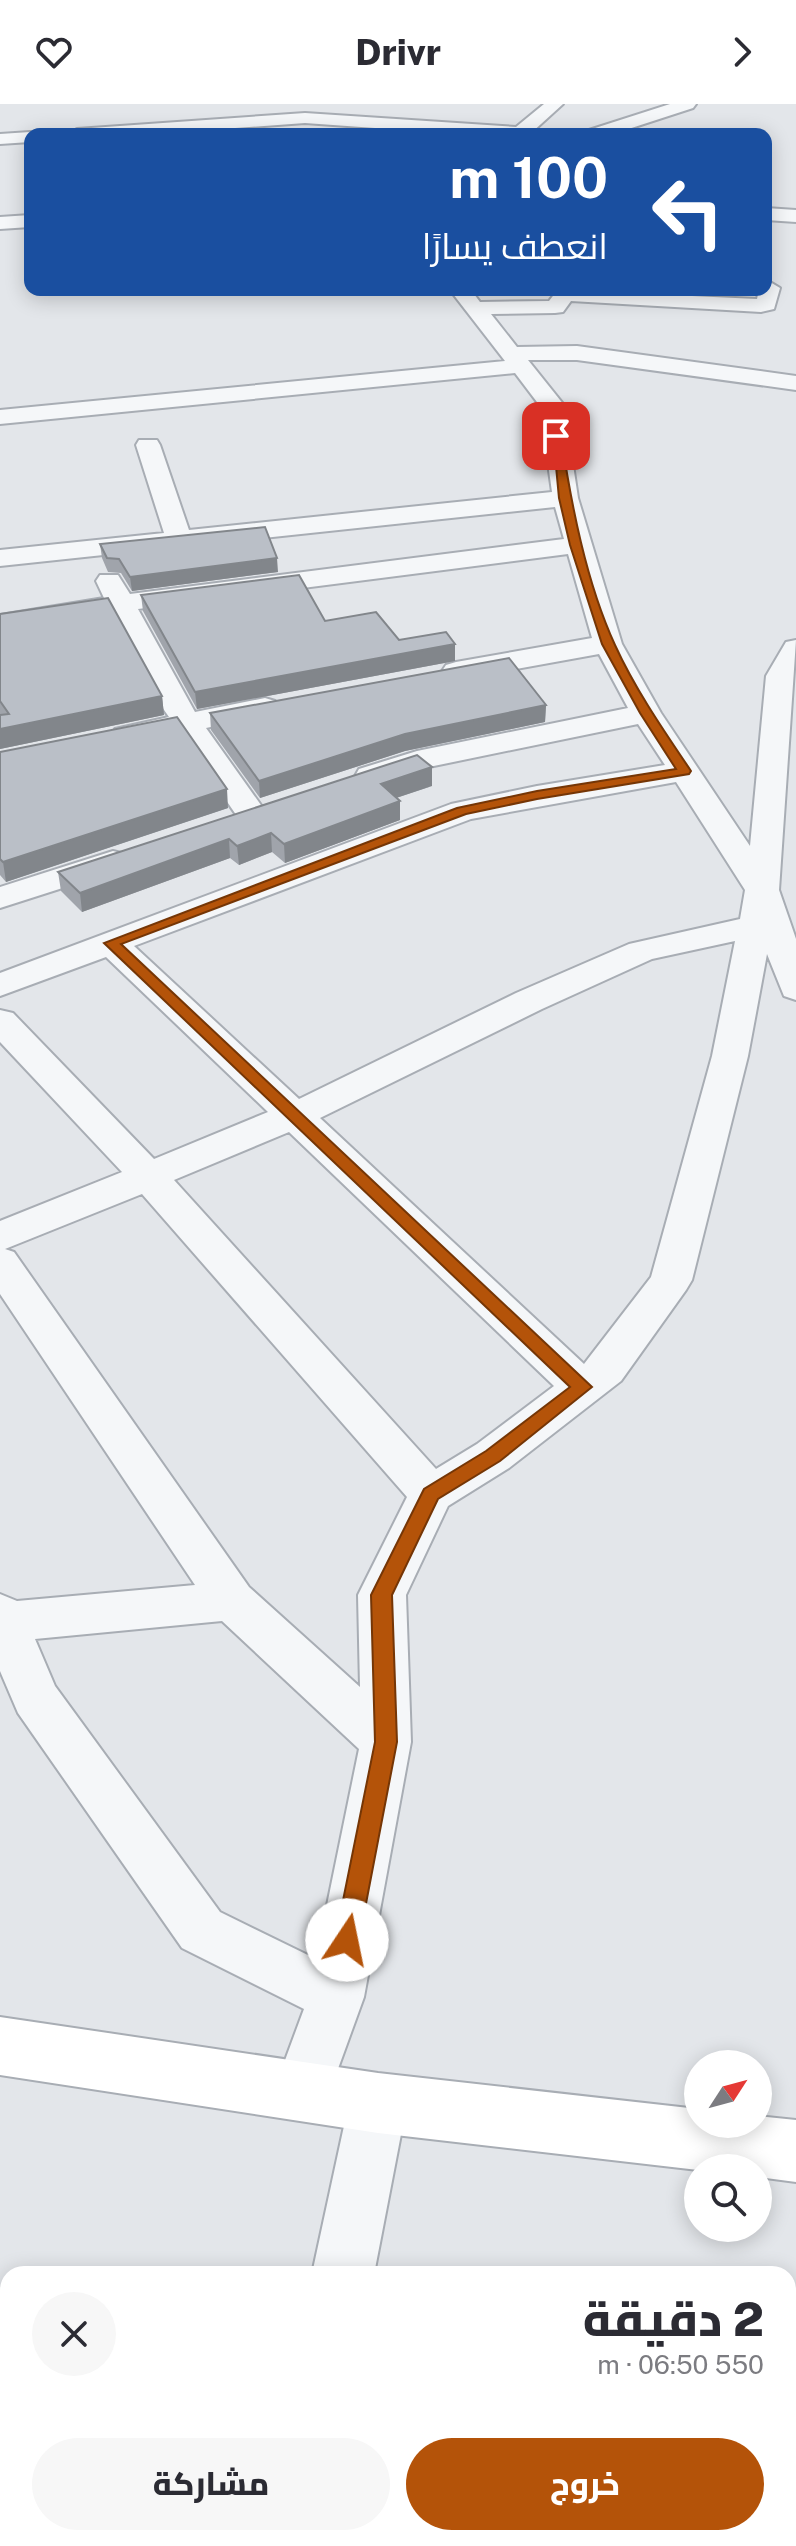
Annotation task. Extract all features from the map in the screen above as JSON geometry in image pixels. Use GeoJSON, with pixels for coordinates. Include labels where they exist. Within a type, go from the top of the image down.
{"type":"FeatureCollection","features":[{"type":"Feature","properties":{"kind":"main road"},"geometry":{"type":"LineString","coordinates":[[0,2046],[378,2103],[796,2151]]}},
{"type":"Feature","properties":{"kind":"street"},"geometry":{"type":"LineString","coordinates":[[527,128],[554,104]]}},
{"type":"Feature","properties":{"kind":"street"},"geometry":{"type":"LineString","coordinates":[[613,128],[687,104]]}},
{"type":"Feature","properties":{"kind":"street"},"geometry":{"type":"LineString","coordinates":[[162,128],[305,118],[397,128]]}},
{"type":"Feature","properties":{"kind":"street"},"geometry":{"type":"LineString","coordinates":[[0,139],[24,137]]}},
{"type":"Feature","properties":{"kind":"street"},"geometry":{"type":"LineString","coordinates":[[772,214],[796,216]]}},
{"type":"Feature","properties":{"kind":"street"},"geometry":{"type":"LineString","coordinates":[[0,223],[24,221]]}},
{"type":"Feature","properties":{"kind":"street"},"geometry":{"type":"LineString","coordinates":[[467,299],[549,308],[555,307],[563,296]]}},
{"type":"Feature","properties":{"kind":"street"},"geometry":{"type":"LineString","coordinates":[[588,296],[761,306],[767,305],[769,296]]}},
{"type":"Feature","properties":{"kind":"street"},"geometry":{"type":"LineString","coordinates":[[467,299],[552,405],[565,498],[576,545],[608,644],[646,713],[684,771],[759,908],[796,989]]}},
{"type":"Feature","properties":{"kind":"street"},"geometry":{"type":"LineString","coordinates":[[0,417],[577,353],[796,383]]}},
{"type":"Feature","properties":{"kind":"street"},"geometry":{"type":"LineString","coordinates":[[148,445],[179,539]]}},
{"type":"Feature","properties":{"kind":"street"},"geometry":{"type":"LineString","coordinates":[[0,558],[565,498]]}},
{"type":"Feature","properties":{"kind":"street"},"geometry":{"type":"LineString","coordinates":[[0,623],[118,603],[390,566],[576,545]]}},
{"type":"Feature","properties":{"kind":"street"},"geometry":{"type":"LineString","coordinates":[[94,548],[118,603],[187,722],[252,815]]}},
{"type":"Feature","properties":{"kind":"street"},"geometry":{"type":"LineString","coordinates":[[424,677],[608,644]]}},
{"type":"Feature","properties":{"kind":"street"},"geometry":{"type":"LineString","coordinates":[[303,2090],[336,1997],[386,1742],[382,1595],[431,1494],[493,1456],[606,1370],[671,1280],[730,1056],[759,908],[780,676],[796,648]]}},
{"type":"Feature","properties":{"kind":"street"},"geometry":{"type":"LineString","coordinates":[[93,742],[297,700]]}},
{"type":"Feature","properties":{"kind":"street"},"geometry":{"type":"LineString","coordinates":[[342,785],[417,760],[646,713]]}},
{"type":"Feature","properties":{"kind":"street"},"geometry":{"type":"LineString","coordinates":[[0,985],[462,811],[537,795],[684,771]]}},
{"type":"Feature","properties":{"kind":"street"},"geometry":{"type":"LineString","coordinates":[[222,825],[282,805]]}},
{"type":"Feature","properties":{"kind":"street"},"geometry":{"type":"LineString","coordinates":[[0,898],[148,849]]}},
{"type":"Feature","properties":{"kind":"street"},"geometry":{"type":"LineString","coordinates":[[0,1237],[296,1115],[529,1001],[641,951],[759,908]]}},
{"type":"Feature","properties":{"kind":"street"},"geometry":{"type":"LineString","coordinates":[[111,943],[582,1387]]}},
{"type":"Feature","properties":{"kind":"street"},"geometry":{"type":"LineString","coordinates":[[0,1021],[148,1176],[431,1494]]}},
{"type":"Feature","properties":{"kind":"street"},"geometry":{"type":"LineString","coordinates":[[0,1262],[232,1601],[386,1742]]}},
{"type":"Feature","properties":{"kind":"street"},"geometry":{"type":"LineString","coordinates":[[232,1601],[1,1619],[36,1698],[201,1930],[336,1997]]}},
{"type":"Feature","properties":{"kind":"street"},"geometry":{"type":"LineString","coordinates":[[345,2266],[378,2103]]}},
{"type":"Feature","properties":{"kind":"building"},"geometry":{"type":"Polygon","coordinates":[[[265,527],[277,558],[130,577],[119,559],[107,558],[100,544],[265,527]]]}},
{"type":"Feature","properties":{"kind":"building"},"geometry":{"type":"Polygon","coordinates":[[[299,575],[325,621],[376,612],[399,640],[446,632],[455,644],[195,692],[141,595],[299,575]]]}},
{"type":"Feature","properties":{"kind":"building"},"geometry":{"type":"Polygon","coordinates":[[[108,598],[162,696],[0,729],[0,715],[9,714],[0,701],[0,614],[108,598]]]}},
{"type":"Feature","properties":{"kind":"building"},"geometry":{"type":"Polygon","coordinates":[[[509,658],[546,705],[405,734],[259,781],[210,713],[509,658]]]}},
{"type":"Feature","properties":{"kind":"building"},"geometry":{"type":"Polygon","coordinates":[[[177,717],[227,789],[3,862],[0,859],[0,752],[177,717]]]}},
{"type":"Feature","properties":{"kind":"building"},"geometry":{"type":"Polygon","coordinates":[[[417,755],[432,767],[381,784],[400,801],[284,844],[271,833],[237,846],[229,839],[80,893],[58,872],[417,755]]]}},
{"type":"Feature","properties":{"kind":"route"},"geometry":{"type":"LineString","coordinates":[[347,1940],[386,1742],[382,1595],[431,1494],[493,1456],[582,1387],[111,943],[462,811],[537,795],[684,771],[646,713],[608,644],[576,545],[556,436]]}}]}
